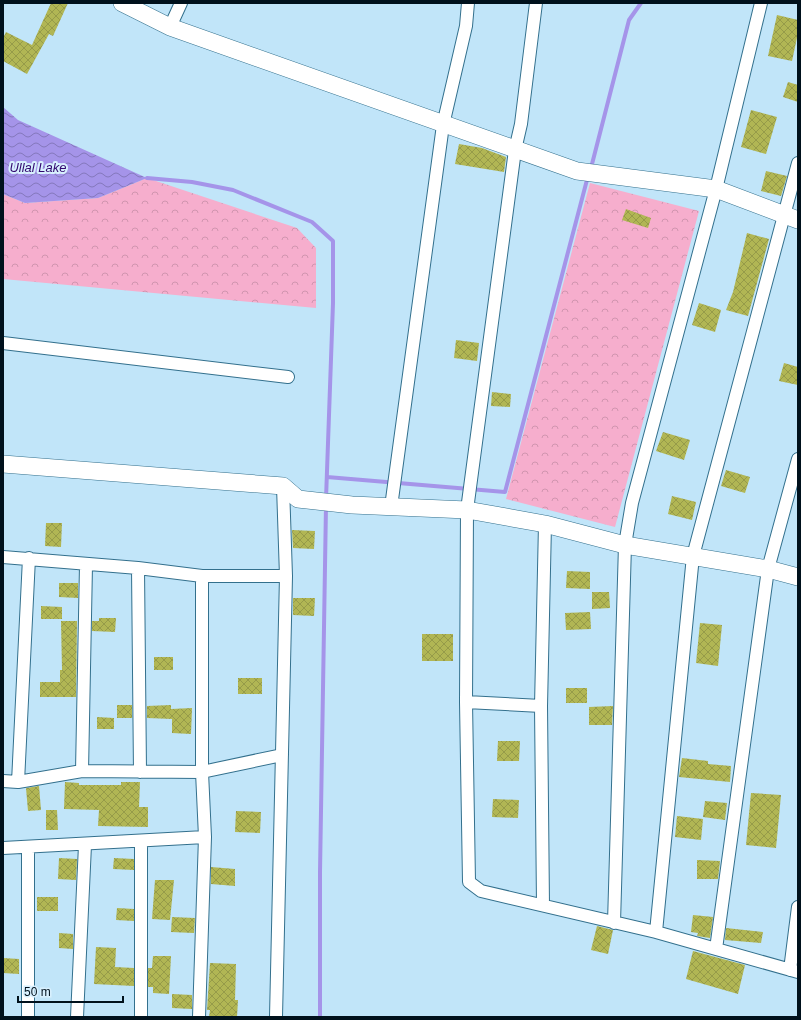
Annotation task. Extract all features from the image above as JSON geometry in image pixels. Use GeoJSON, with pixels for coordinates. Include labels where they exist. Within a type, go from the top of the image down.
{"type":"FeatureCollection","features":[{"type":"Feature","properties":{"kind":"street"},"geometry":{"type":"LineString","coordinates":[[122,3],[170,28],[577,171],[716,189],[791,218]]}},
{"type":"Feature","properties":{"kind":"street"},"geometry":{"type":"LineString","coordinates":[[170,28],[181,3]]}},
{"type":"Feature","properties":{"kind":"street"},"geometry":{"type":"LineString","coordinates":[[391,507],[443,125],[466,26],[468,3]]}},
{"type":"Feature","properties":{"kind":"street"},"geometry":{"type":"LineString","coordinates":[[536,3],[522,116],[516,150],[467,510],[466,702],[469,882],[481,891],[656,932],[794,971],[798,907]]}},
{"type":"Feature","properties":{"kind":"street"},"geometry":{"type":"LineString","coordinates":[[614,923],[625,545],[632,503],[716,189],[761,3]]}},
{"type":"Feature","properties":{"kind":"street"},"geometry":{"type":"LineString","coordinates":[[656,932],[693,556],[791,218],[798,163]]}},
{"type":"Feature","properties":{"kind":"street"},"geometry":{"type":"LineString","coordinates":[[3,343],[288,377]]}},
{"type":"Feature","properties":{"kind":"street"},"geometry":{"type":"LineString","coordinates":[[716,949],[768,569],[798,459]]}},
{"type":"Feature","properties":{"kind":"street"},"geometry":{"type":"LineString","coordinates":[[3,464],[283,486],[298,499],[352,505],[467,510],[545,524],[625,545],[768,569],[798,577]]}},
{"type":"Feature","properties":{"kind":"street"},"geometry":{"type":"LineString","coordinates":[[276,1017],[286,576],[283,486]]}},
{"type":"Feature","properties":{"kind":"street"},"geometry":{"type":"LineString","coordinates":[[543,905],[541,706],[545,524]]}},
{"type":"Feature","properties":{"kind":"street"},"geometry":{"type":"LineString","coordinates":[[3,557],[29,558],[86,565],[138,568],[202,576],[286,576]]}},
{"type":"Feature","properties":{"kind":"street"},"geometry":{"type":"LineString","coordinates":[[18,782],[29,558]]}},
{"type":"Feature","properties":{"kind":"street"},"geometry":{"type":"LineString","coordinates":[[82,771],[86,565]]}},
{"type":"Feature","properties":{"kind":"street"},"geometry":{"type":"LineString","coordinates":[[138,568],[140,772]]}},
{"type":"Feature","properties":{"kind":"street"},"geometry":{"type":"LineString","coordinates":[[199,1017],[204,837],[202,772],[202,576]]}},
{"type":"Feature","properties":{"kind":"street"},"geometry":{"type":"LineString","coordinates":[[466,702],[541,706]]}},
{"type":"Feature","properties":{"kind":"street"},"geometry":{"type":"LineString","coordinates":[[3,780],[18,782],[82,771],[202,772],[282,755]]}},
{"type":"Feature","properties":{"kind":"street"},"geometry":{"type":"LineString","coordinates":[[3,848],[85,845],[204,837]]}},
{"type":"Feature","properties":{"kind":"street"},"geometry":{"type":"LineString","coordinates":[[141,841],[141,1017]]}},
{"type":"Feature","properties":{"kind":"street"},"geometry":{"type":"LineString","coordinates":[[77,1017],[85,845]]}},
{"type":"Feature","properties":{"kind":"street"},"geometry":{"type":"LineString","coordinates":[[28,848],[28,1017]]}},
{"type":"Feature","properties":{"kind":"green space"},"geometry":{"type":"Polygon","coordinates":[[[147,178],[297,228],[316,248],[316,308],[3,279],[3,194],[25,203],[98,198],[147,178]]]}},
{"type":"Feature","properties":{"kind":"green space"},"geometry":{"type":"Polygon","coordinates":[[[590,183],[699,211],[615,527],[506,499],[590,183]]]}},
{"type":"Feature","properties":{"kind":"water","name":"Ullal Lake"},"geometry":{"type":"Polygon","coordinates":[[[3,107],[18,120],[147,178],[98,198],[25,203],[3,194],[3,107]]]}},
{"type":"Feature","properties":{"kind":"building"},"geometry":{"type":"Polygon","coordinates":[[[51,3],[68,3],[53,36],[49,34],[27,74],[3,61],[3,38],[6,32],[32,45],[51,3]]]}},
{"type":"Feature","properties":{"kind":"building"},"geometry":{"type":"Polygon","coordinates":[[[777,15],[798,20],[798,33],[792,61],[768,56],[777,15]]]}},
{"type":"Feature","properties":{"kind":"building"},"geometry":{"type":"Polygon","coordinates":[[[788,82],[798,85],[798,102],[783,97],[788,82]]]}},
{"type":"Feature","properties":{"kind":"building"},"geometry":{"type":"Polygon","coordinates":[[[751,110],[777,117],[766,154],[741,147],[751,110]]]}},
{"type":"Feature","properties":{"kind":"building"},"geometry":{"type":"Polygon","coordinates":[[[459,144],[482,148],[506,157],[504,172],[455,164],[459,144]]]}},
{"type":"Feature","properties":{"kind":"building"},"geometry":{"type":"Polygon","coordinates":[[[766,171],[787,176],[781,196],[761,191],[766,171]]]}},
{"type":"Feature","properties":{"kind":"building"},"geometry":{"type":"Polygon","coordinates":[[[626,209],[651,218],[648,228],[622,220],[626,209]]]}},
{"type":"Feature","properties":{"kind":"building"},"geometry":{"type":"Polygon","coordinates":[[[747,233],[769,239],[748,316],[726,310],[733,292],[747,233]]]}},
{"type":"Feature","properties":{"kind":"building"},"geometry":{"type":"Polygon","coordinates":[[[699,303],[721,310],[715,332],[692,325],[699,303]]]}},
{"type":"Feature","properties":{"kind":"building"},"geometry":{"type":"Polygon","coordinates":[[[456,340],[479,343],[477,361],[454,358],[456,340]]]}},
{"type":"Feature","properties":{"kind":"building"},"geometry":{"type":"Polygon","coordinates":[[[784,363],[798,367],[798,385],[779,381],[784,363]]]}},
{"type":"Feature","properties":{"kind":"building"},"geometry":{"type":"Polygon","coordinates":[[[492,392],[511,394],[510,407],[491,406],[492,392]]]}},
{"type":"Feature","properties":{"kind":"building"},"geometry":{"type":"Polygon","coordinates":[[[663,432],[690,440],[684,460],[656,451],[663,432]]]}},
{"type":"Feature","properties":{"kind":"building"},"geometry":{"type":"Polygon","coordinates":[[[726,470],[750,477],[745,493],[721,486],[726,470]]]}},
{"type":"Feature","properties":{"kind":"building"},"geometry":{"type":"Polygon","coordinates":[[[672,496],[696,502],[692,520],[668,514],[672,496]]]}},
{"type":"Feature","properties":{"kind":"building"},"geometry":{"type":"Polygon","coordinates":[[[46,523],[62,523],[61,547],[45,546],[46,523]]]}},
{"type":"Feature","properties":{"kind":"building"},"geometry":{"type":"Polygon","coordinates":[[[292,530],[315,531],[314,549],[293,548],[292,530]]]}},
{"type":"Feature","properties":{"kind":"building"},"geometry":{"type":"Polygon","coordinates":[[[567,571],[590,572],[590,589],[566,588],[567,571]]]}},
{"type":"Feature","properties":{"kind":"building"},"geometry":{"type":"Polygon","coordinates":[[[59,583],[78,583],[78,598],[59,597],[59,583]]]}},
{"type":"Feature","properties":{"kind":"building"},"geometry":{"type":"Polygon","coordinates":[[[592,592],[609,592],[610,608],[592,609],[592,592]]]}},
{"type":"Feature","properties":{"kind":"building"},"geometry":{"type":"Polygon","coordinates":[[[293,598],[315,598],[314,616],[293,615],[293,598]]]}},
{"type":"Feature","properties":{"kind":"building"},"geometry":{"type":"Polygon","coordinates":[[[41,606],[62,607],[62,619],[41,619],[41,606]]]}},
{"type":"Feature","properties":{"kind":"building"},"geometry":{"type":"Polygon","coordinates":[[[590,612],[591,629],[566,630],[565,613],[590,612]]]}},
{"type":"Feature","properties":{"kind":"building"},"geometry":{"type":"Polygon","coordinates":[[[99,618],[116,618],[115,632],[92,631],[92,621],[99,621],[99,618]]]}},
{"type":"Feature","properties":{"kind":"building"},"geometry":{"type":"Polygon","coordinates":[[[61,621],[77,621],[76,697],[40,697],[40,682],[60,682],[60,670],[62,670],[61,621]]]}},
{"type":"Feature","properties":{"kind":"building"},"geometry":{"type":"Polygon","coordinates":[[[700,623],[722,625],[718,666],[696,663],[700,623]]]}},
{"type":"Feature","properties":{"kind":"building"},"geometry":{"type":"Polygon","coordinates":[[[422,634],[453,634],[453,661],[422,661],[422,634]]]}},
{"type":"Feature","properties":{"kind":"building"},"geometry":{"type":"Polygon","coordinates":[[[154,657],[173,657],[173,670],[154,670],[154,657]]]}},
{"type":"Feature","properties":{"kind":"building"},"geometry":{"type":"Polygon","coordinates":[[[238,678],[262,678],[262,694],[238,694],[238,678]]]}},
{"type":"Feature","properties":{"kind":"building"},"geometry":{"type":"Polygon","coordinates":[[[566,688],[587,688],[587,703],[566,703],[566,688]]]}},
{"type":"Feature","properties":{"kind":"building"},"geometry":{"type":"Polygon","coordinates":[[[117,705],[132,705],[132,718],[117,718],[117,705]]]}},
{"type":"Feature","properties":{"kind":"building"},"geometry":{"type":"Polygon","coordinates":[[[171,705],[171,709],[192,708],[191,734],[172,733],[172,719],[147,718],[147,706],[171,705]]]}},
{"type":"Feature","properties":{"kind":"building"},"geometry":{"type":"Polygon","coordinates":[[[613,706],[612,725],[589,725],[589,707],[613,706]]]}},
{"type":"Feature","properties":{"kind":"building"},"geometry":{"type":"Polygon","coordinates":[[[97,717],[114,718],[114,729],[97,729],[97,717]]]}},
{"type":"Feature","properties":{"kind":"building"},"geometry":{"type":"Polygon","coordinates":[[[498,741],[520,741],[519,761],[497,761],[498,741]]]}},
{"type":"Feature","properties":{"kind":"building"},"geometry":{"type":"Polygon","coordinates":[[[682,758],[708,761],[708,764],[731,766],[730,782],[679,777],[682,758]]]}},
{"type":"Feature","properties":{"kind":"building"},"geometry":{"type":"Polygon","coordinates":[[[65,782],[79,783],[79,785],[121,785],[121,782],[140,782],[139,807],[148,807],[148,827],[98,826],[99,810],[64,809],[65,782]]]}},
{"type":"Feature","properties":{"kind":"building"},"geometry":{"type":"Polygon","coordinates":[[[39,786],[41,810],[28,811],[26,788],[39,786]]]}},
{"type":"Feature","properties":{"kind":"building"},"geometry":{"type":"Polygon","coordinates":[[[751,793],[781,795],[776,848],[746,845],[751,793]]]}},
{"type":"Feature","properties":{"kind":"building"},"geometry":{"type":"Polygon","coordinates":[[[493,799],[519,800],[518,818],[492,817],[493,799]]]}},
{"type":"Feature","properties":{"kind":"building"},"geometry":{"type":"Polygon","coordinates":[[[705,801],[727,803],[725,820],[703,817],[705,801]]]}},
{"type":"Feature","properties":{"kind":"building"},"geometry":{"type":"Polygon","coordinates":[[[46,810],[57,810],[58,830],[46,830],[46,810]]]}},
{"type":"Feature","properties":{"kind":"building"},"geometry":{"type":"Polygon","coordinates":[[[236,811],[261,812],[260,833],[235,832],[236,811]]]}},
{"type":"Feature","properties":{"kind":"building"},"geometry":{"type":"Polygon","coordinates":[[[677,816],[703,819],[701,840],[675,837],[677,816]]]}},
{"type":"Feature","properties":{"kind":"building"},"geometry":{"type":"Polygon","coordinates":[[[59,858],[77,859],[76,880],[58,879],[59,858]]]}},
{"type":"Feature","properties":{"kind":"building"},"geometry":{"type":"Polygon","coordinates":[[[114,858],[134,859],[134,870],[113,869],[114,858]]]}},
{"type":"Feature","properties":{"kind":"building"},"geometry":{"type":"Polygon","coordinates":[[[697,860],[720,861],[718,879],[697,879],[697,860]]]}},
{"type":"Feature","properties":{"kind":"building"},"geometry":{"type":"Polygon","coordinates":[[[211,867],[235,869],[235,886],[211,884],[211,867]]]}},
{"type":"Feature","properties":{"kind":"building"},"geometry":{"type":"Polygon","coordinates":[[[155,880],[174,880],[170,920],[152,919],[155,880]]]}},
{"type":"Feature","properties":{"kind":"building"},"geometry":{"type":"Polygon","coordinates":[[[37,897],[58,897],[58,911],[37,911],[37,897]]]}},
{"type":"Feature","properties":{"kind":"building"},"geometry":{"type":"Polygon","coordinates":[[[117,908],[134,909],[134,921],[116,920],[117,908]]]}},
{"type":"Feature","properties":{"kind":"building"},"geometry":{"type":"Polygon","coordinates":[[[693,915],[713,917],[710,938],[697,936],[698,933],[691,932],[693,915]]]}},
{"type":"Feature","properties":{"kind":"building"},"geometry":{"type":"Polygon","coordinates":[[[172,917],[195,918],[194,933],[171,932],[172,917]]]}},
{"type":"Feature","properties":{"kind":"building"},"geometry":{"type":"Polygon","coordinates":[[[597,926],[613,930],[608,954],[591,950],[597,926]]]}},
{"type":"Feature","properties":{"kind":"building"},"geometry":{"type":"Polygon","coordinates":[[[726,928],[763,932],[761,943],[725,940],[726,928]]]}},
{"type":"Feature","properties":{"kind":"building"},"geometry":{"type":"Polygon","coordinates":[[[59,933],[73,934],[73,949],[59,948],[59,933]]]}},
{"type":"Feature","properties":{"kind":"building"},"geometry":{"type":"Polygon","coordinates":[[[96,947],[116,948],[115,967],[134,968],[134,986],[94,984],[96,947]]]}},
{"type":"Feature","properties":{"kind":"building"},"geometry":{"type":"Polygon","coordinates":[[[693,951],[745,965],[738,994],[686,979],[693,951]]]}},
{"type":"Feature","properties":{"kind":"building"},"geometry":{"type":"Polygon","coordinates":[[[153,956],[171,956],[169,994],[153,993],[153,987],[148,987],[148,968],[152,968],[153,956]]]}},
{"type":"Feature","properties":{"kind":"building"},"geometry":{"type":"Polygon","coordinates":[[[3,958],[19,959],[19,974],[3,973],[3,958]]]}},
{"type":"Feature","properties":{"kind":"building"},"geometry":{"type":"Polygon","coordinates":[[[210,963],[236,964],[235,1000],[238,1000],[237,1017],[209,1017],[210,1010],[207,1010],[210,963]]]}},
{"type":"Feature","properties":{"kind":"building"},"geometry":{"type":"Polygon","coordinates":[[[172,994],[192,995],[192,1009],[172,1008],[172,994]]]}},
{"type":"Feature","properties":{"kind":"waterway"},"geometry":{"type":"LineString","coordinates":[[591,168],[629,20],[641,3]]}},
{"type":"Feature","properties":{"kind":"waterway"},"geometry":{"type":"LineString","coordinates":[[327,477],[505,492],[588,176]]}},
{"type":"Feature","properties":{"kind":"waterway"},"geometry":{"type":"LineString","coordinates":[[147,178],[192,182],[233,190],[312,222],[333,241],[333,303],[326,499]]}},
{"type":"Feature","properties":{"kind":"waterway"},"geometry":{"type":"LineString","coordinates":[[320,1017],[320,872],[326,505]]}}]}
